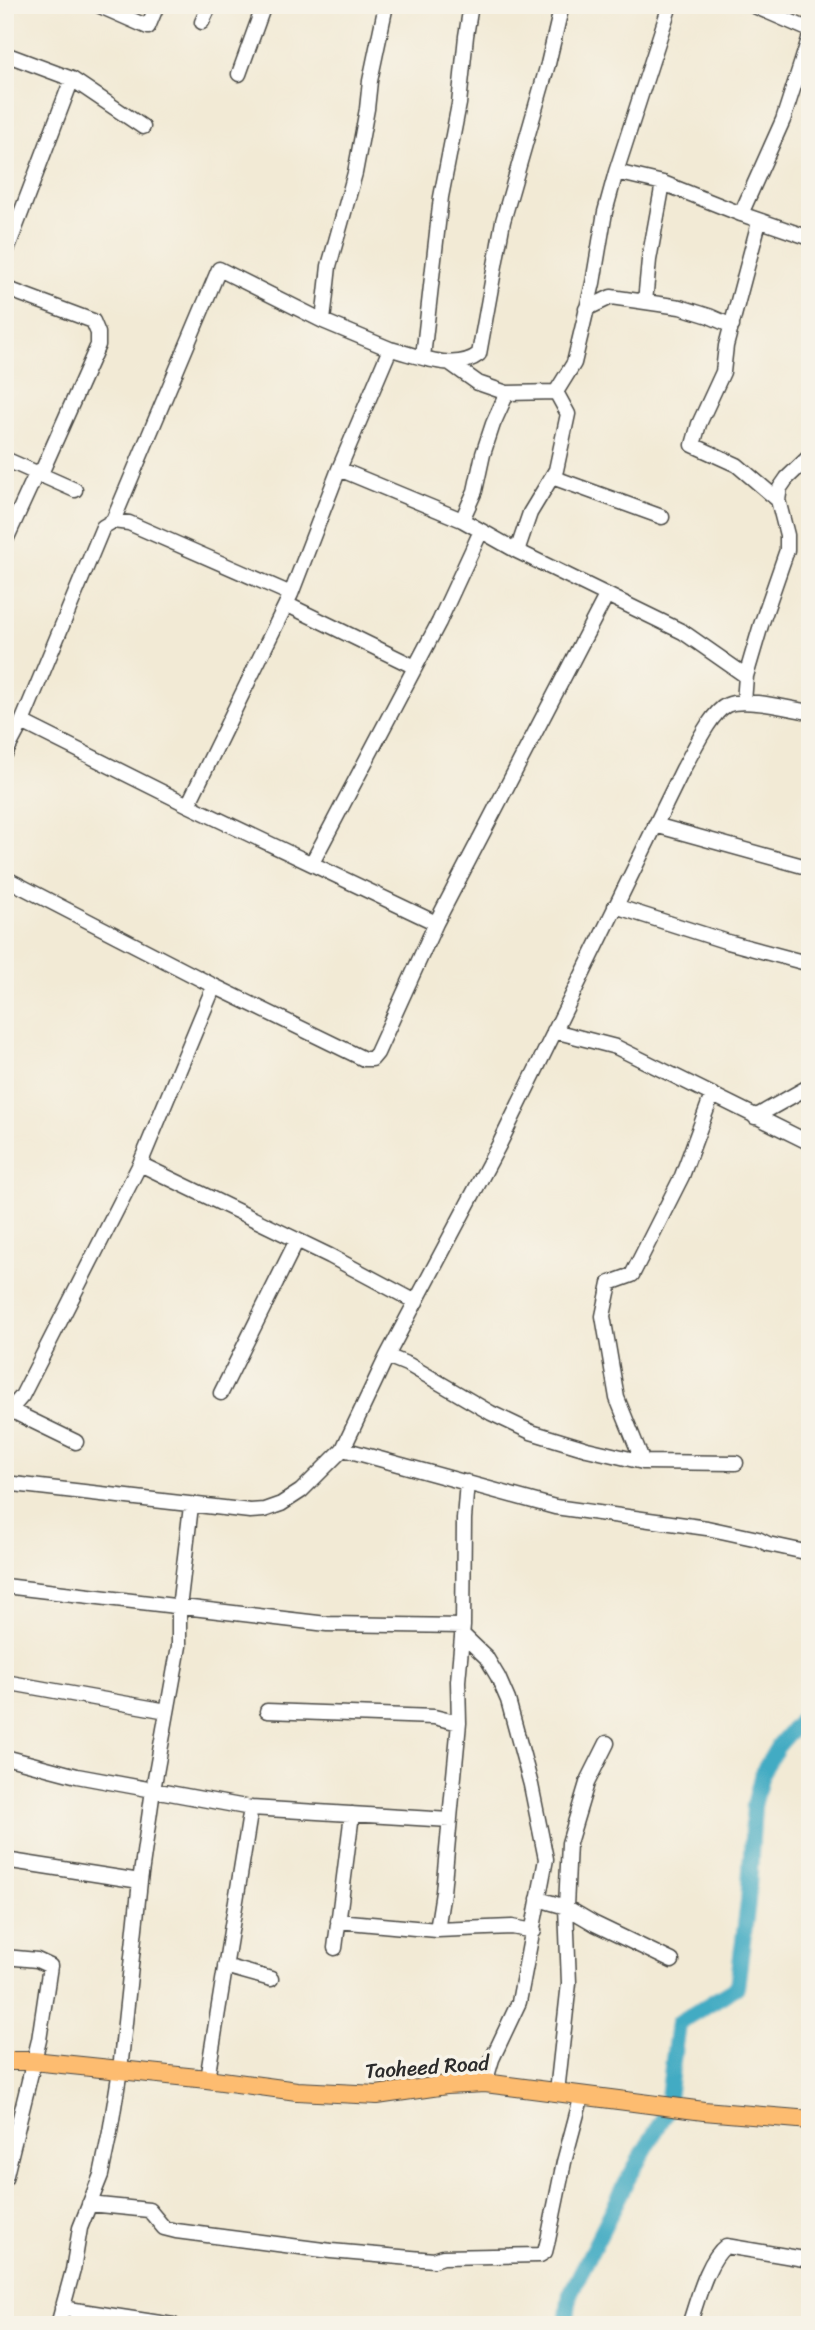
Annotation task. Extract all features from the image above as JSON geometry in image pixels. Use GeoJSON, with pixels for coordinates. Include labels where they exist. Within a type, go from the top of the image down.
{"type":"FeatureCollection","features":[{"type":"Feature","properties":{"kind":"main road","name":"Taoheed Road"},"geometry":{"type":"LineString","coordinates":[[5,2061],[33,2061],[297,2091],[377,2095],[446,2085],[485,2083],[704,2111],[810,2120]]}},
{"type":"Feature","properties":{"kind":"street"},"geometry":{"type":"LineString","coordinates":[[100,6],[148,27],[157,5]]}},
{"type":"Feature","properties":{"kind":"street"},"geometry":{"type":"LineString","coordinates":[[202,22],[210,5]]}},
{"type":"Feature","properties":{"kind":"street"},"geometry":{"type":"LineString","coordinates":[[239,74],[264,5]]}},
{"type":"Feature","properties":{"kind":"street"},"geometry":{"type":"LineString","coordinates":[[323,321],[329,266],[355,173],[386,5]]}},
{"type":"Feature","properties":{"kind":"street"},"geometry":{"type":"LineString","coordinates":[[423,356],[441,197],[459,104],[471,5]]}},
{"type":"Feature","properties":{"kind":"street"},"geometry":{"type":"LineString","coordinates":[[113,522],[219,269],[323,321],[390,349],[450,363],[465,362],[480,354],[503,221],[562,5]]}},
{"type":"Feature","properties":{"kind":"street"},"geometry":{"type":"LineString","coordinates":[[556,392],[574,363],[593,282],[605,212],[670,5]]}},
{"type":"Feature","properties":{"kind":"street"},"geometry":{"type":"LineString","coordinates":[[758,6],[810,30]]}},
{"type":"Feature","properties":{"kind":"street"},"geometry":{"type":"LineString","coordinates":[[741,214],[783,120],[810,36]]}},
{"type":"Feature","properties":{"kind":"street"},"geometry":{"type":"LineString","coordinates":[[5,54],[72,79],[142,127]]}},
{"type":"Feature","properties":{"kind":"street"},"geometry":{"type":"LineString","coordinates":[[5,255],[72,79]]}},
{"type":"Feature","properties":{"kind":"street"},"geometry":{"type":"LineString","coordinates":[[616,172],[663,183],[759,222],[810,238]]}},
{"type":"Feature","properties":{"kind":"street"},"geometry":{"type":"LineString","coordinates":[[645,303],[649,260],[663,183]]}},
{"type":"Feature","properties":{"kind":"street"},"geometry":{"type":"LineString","coordinates":[[759,222],[726,346],[723,372],[699,424],[694,445],[737,465],[778,500]]}},
{"type":"Feature","properties":{"kind":"street"},"geometry":{"type":"LineString","coordinates":[[5,288],[93,321],[99,338],[43,469],[37,471],[5,542]]}},
{"type":"Feature","properties":{"kind":"street"},"geometry":{"type":"LineString","coordinates":[[586,309],[611,296],[680,307],[732,326]]}},
{"type":"Feature","properties":{"kind":"street"},"geometry":{"type":"LineString","coordinates":[[188,805],[299,577],[339,469],[390,349]]}},
{"type":"Feature","properties":{"kind":"street"},"geometry":{"type":"LineString","coordinates":[[450,363],[478,383],[507,393],[556,392]]}},
{"type":"Feature","properties":{"kind":"street"},"geometry":{"type":"LineString","coordinates":[[517,551],[530,513],[556,470],[568,414],[556,392]]}},
{"type":"Feature","properties":{"kind":"street"},"geometry":{"type":"LineString","coordinates":[[462,520],[475,491],[482,454],[507,393]]}},
{"type":"Feature","properties":{"kind":"street"},"geometry":{"type":"LineString","coordinates":[[744,702],[746,676],[787,550],[787,535],[778,500],[780,488],[810,456]]}},
{"type":"Feature","properties":{"kind":"street"},"geometry":{"type":"LineString","coordinates":[[5,459],[37,471],[75,491]]}},
{"type":"Feature","properties":{"kind":"street"},"geometry":{"type":"LineString","coordinates":[[339,469],[462,520],[517,551],[683,632],[746,676]]}},
{"type":"Feature","properties":{"kind":"street"},"geometry":{"type":"LineString","coordinates":[[552,477],[662,517]]}},
{"type":"Feature","properties":{"kind":"street"},"geometry":{"type":"LineString","coordinates":[[5,754],[103,527],[113,522],[129,523],[289,599],[415,667]]}},
{"type":"Feature","properties":{"kind":"street"},"geometry":{"type":"LineString","coordinates":[[312,863],[415,667],[481,531]]}},
{"type":"Feature","properties":{"kind":"street"},"geometry":{"type":"LineString","coordinates":[[5,878],[214,986],[364,1059],[372,1059],[436,923],[606,596]]}},
{"type":"Feature","properties":{"kind":"street"},"geometry":{"type":"LineString","coordinates":[[5,1483],[250,1511],[264,1510],[281,1504],[301,1491],[343,1449],[387,1356],[500,1143],[683,769],[714,716],[727,705],[744,702],[810,712]]}},
{"type":"Feature","properties":{"kind":"street"},"geometry":{"type":"LineString","coordinates":[[15,728],[188,805],[436,923]]}},
{"type":"Feature","properties":{"kind":"street"},"geometry":{"type":"LineString","coordinates":[[655,825],[810,868]]}},
{"type":"Feature","properties":{"kind":"street"},"geometry":{"type":"LineString","coordinates":[[615,906],[728,942],[810,964]]}},
{"type":"Feature","properties":{"kind":"street"},"geometry":{"type":"LineString","coordinates":[[76,1442],[8,1410],[22,1396],[140,1164],[214,986]]}},
{"type":"Feature","properties":{"kind":"street"},"geometry":{"type":"LineString","coordinates":[[554,1031],[616,1046],[810,1143]]}},
{"type":"Feature","properties":{"kind":"street"},"geometry":{"type":"LineString","coordinates":[[755,1117],[810,1086]]}},
{"type":"Feature","properties":{"kind":"street"},"geometry":{"type":"LineString","coordinates":[[643,1462],[617,1398],[603,1316],[610,1283],[632,1275],[682,1177],[712,1095]]}},
{"type":"Feature","properties":{"kind":"street"},"geometry":{"type":"LineString","coordinates":[[140,1164],[297,1240],[416,1302]]}},
{"type":"Feature","properties":{"kind":"street"},"geometry":{"type":"LineString","coordinates":[[221,1393],[297,1240]]}},
{"type":"Feature","properties":{"kind":"street"},"geometry":{"type":"LineString","coordinates":[[387,1356],[409,1365],[531,1433],[643,1462],[736,1463]]}},
{"type":"Feature","properties":{"kind":"street"},"geometry":{"type":"LineString","coordinates":[[343,1449],[555,1507],[708,1528],[810,1553]]}},
{"type":"Feature","properties":{"kind":"street"},"geometry":{"type":"LineString","coordinates":[[437,1930],[459,1723],[458,1681],[463,1630],[467,1482]]}},
{"type":"Feature","properties":{"kind":"street"},"geometry":{"type":"LineString","coordinates":[[58,2325],[73,2270],[80,2228],[101,2175],[120,2070],[153,1790],[179,1646],[179,1608],[191,1506]]}},
{"type":"Feature","properties":{"kind":"street"},"geometry":{"type":"LineString","coordinates":[[5,1586],[327,1623],[463,1630],[486,1657],[508,1700],[531,1785],[545,1853],[534,1930],[519,2002],[492,2059],[485,2083]]}},
{"type":"Feature","properties":{"kind":"street"},"geometry":{"type":"LineString","coordinates":[[5,1682],[167,1711]]}},
{"type":"Feature","properties":{"kind":"street"},"geometry":{"type":"LineString","coordinates":[[267,1711],[434,1717],[459,1723]]}},
{"type":"Feature","properties":{"kind":"street"},"geometry":{"type":"LineString","coordinates":[[557,2092],[569,1983],[566,1907],[569,1843],[587,1783],[607,1742]]}},
{"type":"Feature","properties":{"kind":"street"},"geometry":{"type":"LineString","coordinates":[[5,1757],[77,1776],[251,1808],[450,1820]]}},
{"type":"Feature","properties":{"kind":"street"},"geometry":{"type":"LineString","coordinates":[[207,2079],[251,1808]]}},
{"type":"Feature","properties":{"kind":"street"},"geometry":{"type":"LineString","coordinates":[[335,1948],[352,1814]]}},
{"type":"Feature","properties":{"kind":"street"},"geometry":{"type":"LineString","coordinates":[[5,1860],[141,1881]]}},
{"type":"Feature","properties":{"kind":"street"},"geometry":{"type":"LineString","coordinates":[[538,1899],[566,1907],[594,1924],[671,1961]]}},
{"type":"Feature","properties":{"kind":"street"},"geometry":{"type":"LineString","coordinates":[[338,1921],[437,1930],[512,1927],[534,1930]]}},
{"type":"Feature","properties":{"kind":"street"},"geometry":{"type":"LineString","coordinates":[[5,1957],[37,1960],[50,1966],[39,2039],[5,2179]]}},
{"type":"Feature","properties":{"kind":"street"},"geometry":{"type":"LineString","coordinates":[[225,1966],[271,1979]]}},
{"type":"Feature","properties":{"kind":"street"},"geometry":{"type":"LineString","coordinates":[[89,2204],[149,2210],[164,2228],[176,2231],[331,2251],[433,2260],[540,2255],[545,2252],[564,2162],[582,2095]]}},
{"type":"Feature","properties":{"kind":"street"},"geometry":{"type":"LineString","coordinates":[[689,2325],[711,2265],[719,2251],[726,2246],[810,2260]]}},
{"type":"Feature","properties":{"kind":"street"},"geometry":{"type":"LineString","coordinates":[[62,2308],[173,2325]]}},
{"type":"Feature","properties":{"kind":"waterway"},"geometry":{"type":"LineString","coordinates":[[566,2325],[570,2294],[628,2179],[666,2113],[678,2023],[737,1987],[748,1902],[754,1806],[762,1773],[778,1746],[810,1709]]}}]}
